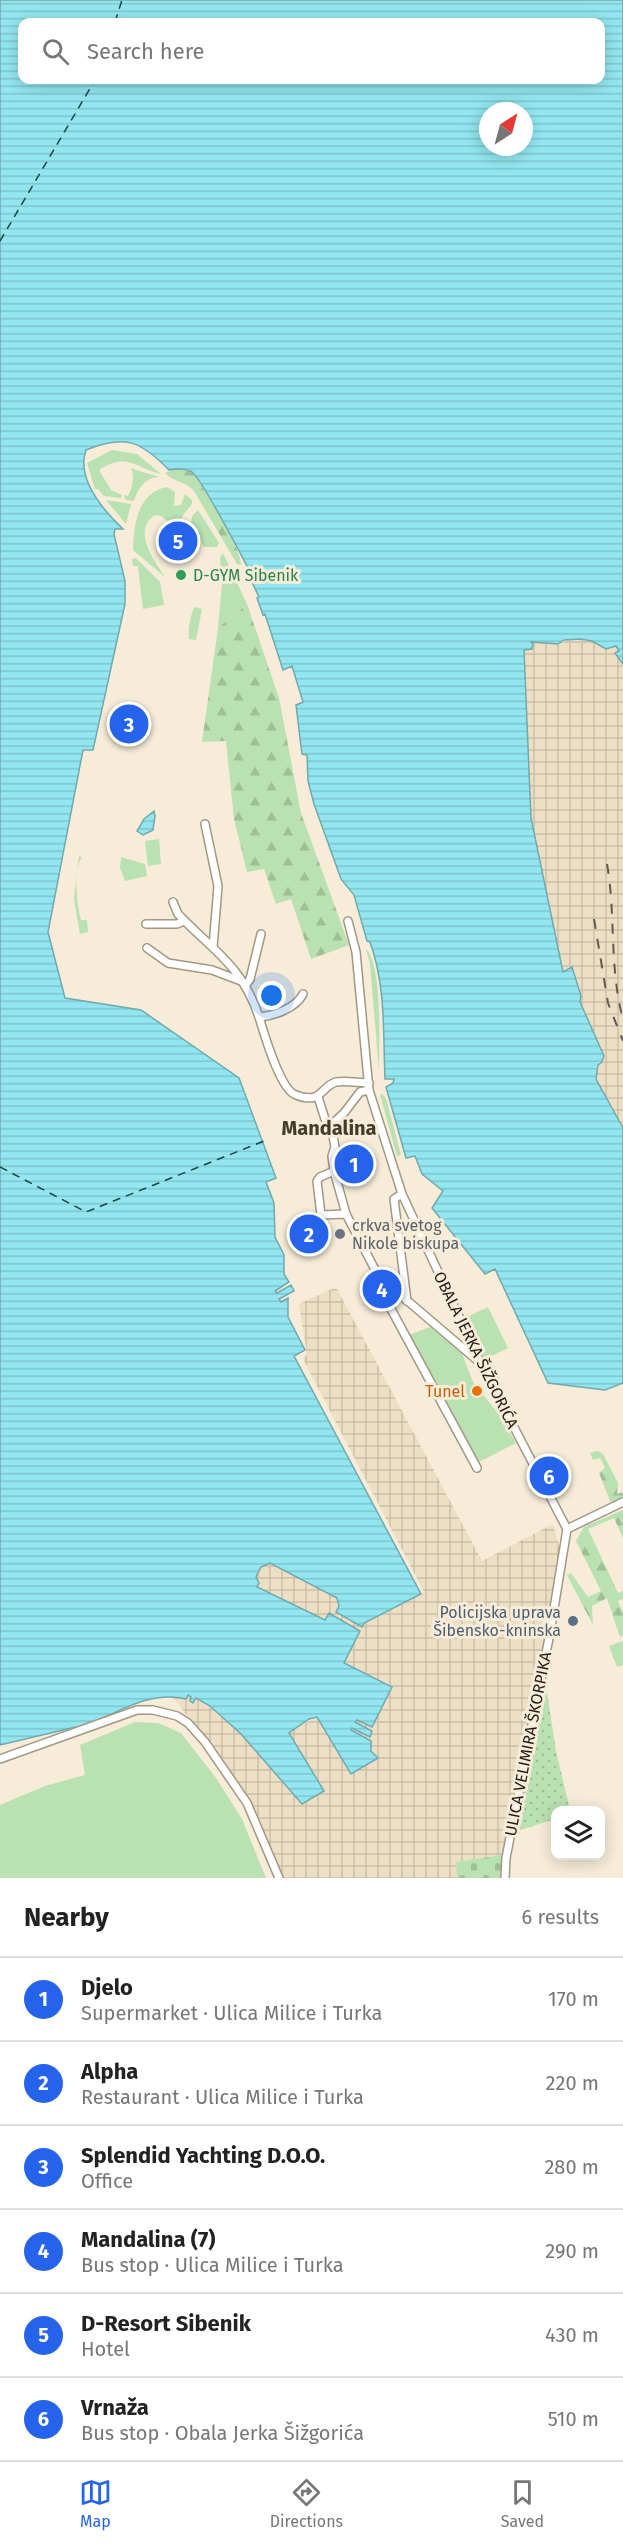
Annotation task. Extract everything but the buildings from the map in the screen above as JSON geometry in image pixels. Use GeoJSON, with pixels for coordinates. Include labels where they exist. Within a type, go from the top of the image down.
{"type":"FeatureCollection","features":[{"type":"Feature","properties":{"kind":"street"},"geometry":{"type":"LineString","coordinates":[[205,824],[218,886],[213,947]]}},
{"type":"Feature","properties":{"kind":"street"},"geometry":{"type":"LineString","coordinates":[[173,902],[177,914],[236,970],[259,1017],[274,1060],[291,1093],[297,1096],[318,1097],[338,1082],[369,1087]]}},
{"type":"Feature","properties":{"kind":"street"},"geometry":{"type":"LineString","coordinates":[[146,924],[177,924],[184,921]]}},
{"type":"Feature","properties":{"kind":"street","name":"OBALA JERKA ŠIŽGORIĆA"},"geometry":{"type":"LineString","coordinates":[[348,921],[356,952],[369,1087],[402,1194],[480,1362],[567,1529]]}},
{"type":"Feature","properties":{"kind":"street"},"geometry":{"type":"LineString","coordinates":[[243,984],[250,979],[261,934]]}},
{"type":"Feature","properties":{"kind":"street"},"geometry":{"type":"LineString","coordinates":[[147,948],[168,963],[212,970],[243,984]]}},
{"type":"Feature","properties":{"kind":"street"},"geometry":{"type":"LineString","coordinates":[[259,1017],[274,1016],[301,999],[303,994]]}},
{"type":"Feature","properties":{"kind":"street"},"geometry":{"type":"LineString","coordinates":[[331,1125],[344,1113],[360,1092],[369,1087]]}},
{"type":"Feature","properties":{"kind":"street"},"geometry":{"type":"LineString","coordinates":[[318,1097],[325,1119],[331,1125],[334,1171],[346,1214],[382,1283],[391,1309],[477,1468]]}},
{"type":"Feature","properties":{"kind":"street"},"geometry":{"type":"LineString","coordinates":[[334,1171],[320,1177],[317,1181],[319,1211],[321,1215],[346,1214]]}},
{"type":"Feature","properties":{"kind":"street"},"geometry":{"type":"LineString","coordinates":[[402,1194],[394,1199],[407,1301]]}},
{"type":"Feature","properties":{"kind":"street"},"geometry":{"type":"LineString","coordinates":[[382,1283],[480,1362]]}},
{"type":"Feature","properties":{"kind":"street"},"geometry":{"type":"LineString","coordinates":[[567,1529],[623,1502]]}},
{"type":"Feature","properties":{"kind":"street","name":"ULICA VELIMIRA ŠKORPIKA"},"geometry":{"type":"LineString","coordinates":[[505,1878],[507,1847],[550,1633],[567,1529]]}},
{"type":"Feature","properties":{"kind":"street"},"geometry":{"type":"LineString","coordinates":[[0,1759],[137,1710],[153,1710],[177,1716],[188,1723],[205,1742],[247,1803],[279,1878]]}},
{"type":"Feature","properties":{"kind":"shaded area"},"geometry":{"type":"Polygon","coordinates":[[[571,639],[592,641],[606,649],[616,646],[619,651],[616,653],[623,664],[623,1128],[595,1079],[598,1064],[603,1056],[580,1002],[581,996],[572,968],[563,973],[531,818],[524,649],[532,649],[531,642],[558,644],[571,639]]]}},
{"type":"Feature","properties":{"kind":"shaded area"},"geometry":{"type":"Polygon","coordinates":[[[336,1287],[482,1561],[553,1524],[561,1554],[502,1855],[456,1862],[457,1878],[281,1878],[250,1803],[172,1696],[186,1699],[188,1695],[192,1697],[190,1701],[193,1702],[195,1698],[210,1707],[241,1734],[302,1804],[324,1791],[289,1733],[294,1728],[317,1717],[371,1751],[370,1741],[350,1731],[352,1728],[369,1736],[372,1731],[355,1722],[344,1663],[352,1628],[329,1613],[326,1621],[257,1586],[259,1583],[256,1577],[261,1567],[269,1563],[337,1598],[340,1613],[364,1623],[424,1592],[303,1359],[307,1354],[299,1304],[336,1287]]]}},
{"type":"Feature","properties":{"kind":"green space"},"geometry":{"type":"Polygon","coordinates":[[[112,450],[137,454],[161,474],[130,463],[116,462],[108,465],[99,470],[111,490],[122,495],[121,498],[104,496],[98,489],[95,489],[87,463],[112,450]]]}},
{"type":"Feature","properties":{"kind":"green space"},"geometry":{"type":"Polygon","coordinates":[[[130,468],[159,477],[154,477],[143,484],[134,501],[125,500],[124,495],[128,496],[132,486],[133,474],[130,468]]]}},
{"type":"Feature","properties":{"kind":"green space"},"geometry":{"type":"Polygon","coordinates":[[[179,468],[193,473],[199,481],[229,533],[241,565],[237,564],[194,491],[165,473],[179,468]]]}},
{"type":"Feature","properties":{"kind":"green space"},"geometry":{"type":"Polygon","coordinates":[[[167,487],[175,492],[174,506],[181,505],[185,494],[192,500],[192,504],[183,515],[178,529],[161,516],[155,515],[145,529],[147,546],[165,577],[133,550],[136,521],[143,503],[157,490],[167,487]]]}},
{"type":"Feature","properties":{"kind":"green space"},"geometry":{"type":"Polygon","coordinates":[[[106,500],[131,504],[126,524],[106,500]]]}},
{"type":"Feature","properties":{"kind":"green space"},"geometry":{"type":"Polygon","coordinates":[[[198,510],[219,543],[217,547],[204,547],[191,523],[192,516],[198,510]]]}},
{"type":"Feature","properties":{"kind":"green space"},"geometry":{"type":"Polygon","coordinates":[[[223,553],[247,604],[218,628],[222,584],[220,558],[223,553]]]}},
{"type":"Feature","properties":{"kind":"green space"},"geometry":{"type":"Polygon","coordinates":[[[136,558],[160,582],[164,605],[143,609],[138,566],[133,566],[132,559],[136,558]]]}},
{"type":"Feature","properties":{"kind":"green space"},"geometry":{"type":"Polygon","coordinates":[[[247,604],[279,698],[301,813],[349,945],[311,959],[291,899],[276,904],[264,869],[247,872],[234,819],[226,741],[202,742],[218,628],[247,604]]]}},
{"type":"Feature","properties":{"kind":"green space"},"geometry":{"type":"Polygon","coordinates":[[[194,607],[202,609],[196,640],[189,639],[194,607]]]}},
{"type":"Feature","properties":{"kind":"green space"},"geometry":{"type":"Polygon","coordinates":[[[159,839],[161,864],[148,866],[145,841],[159,839]]]}},
{"type":"Feature","properties":{"kind":"green space"},"geometry":{"type":"Polygon","coordinates":[[[121,857],[145,864],[147,876],[125,881],[120,868],[121,857]]]}},
{"type":"Feature","properties":{"kind":"green space"},"geometry":{"type":"Polygon","coordinates":[[[77,873],[78,906],[81,920],[87,920],[88,932],[80,934],[74,899],[77,873]]]}},
{"type":"Feature","properties":{"kind":"green space"},"geometry":{"type":"Polygon","coordinates":[[[366,949],[371,958],[378,988],[379,1071],[370,964],[366,949]]]}},
{"type":"Feature","properties":{"kind":"green space"},"geometry":{"type":"Polygon","coordinates":[[[380,1095],[386,1098],[401,1155],[397,1156],[380,1095]]]}},
{"type":"Feature","properties":{"kind":"green space"},"geometry":{"type":"Polygon","coordinates":[[[488,1307],[508,1348],[483,1360],[463,1319],[488,1307]]]}},
{"type":"Feature","properties":{"kind":"green space"},"geometry":{"type":"Polygon","coordinates":[[[430,1327],[461,1351],[473,1382],[501,1417],[516,1443],[477,1463],[409,1335],[430,1327]]]}},
{"type":"Feature","properties":{"kind":"green space"},"geometry":{"type":"Polygon","coordinates":[[[598,1451],[603,1454],[618,1483],[617,1494],[623,1492],[623,1497],[611,1503],[599,1473],[605,1468],[600,1458],[593,1460],[590,1453],[598,1451]]]}},
{"type":"Feature","properties":{"kind":"green space"},"geometry":{"type":"Polygon","coordinates":[[[623,1510],[623,1538],[614,1518],[588,1529],[618,1593],[623,1591],[623,1599],[618,1601],[623,1613],[623,1635],[620,1637],[607,1598],[592,1606],[593,1625],[567,1575],[571,1573],[588,1597],[601,1591],[576,1541],[584,1527],[623,1510]]]}},
{"type":"Feature","properties":{"kind":"green space"},"geometry":{"type":"Polygon","coordinates":[[[623,1641],[623,1665],[617,1667],[609,1646],[623,1641]]]}},
{"type":"Feature","properties":{"kind":"green space"},"geometry":{"type":"Polygon","coordinates":[[[545,1679],[556,1751],[569,1806],[551,1806],[551,1820],[514,1832],[545,1679]]]}},
{"type":"Feature","properties":{"kind":"green space"},"geometry":{"type":"Polygon","coordinates":[[[135,1722],[158,1723],[181,1733],[216,1778],[242,1819],[266,1878],[0,1878],[0,1805],[45,1786],[85,1775],[80,1745],[135,1722]]]}},
{"type":"Feature","properties":{"kind":"green space"},"geometry":{"type":"Polygon","coordinates":[[[502,1855],[502,1878],[457,1878],[456,1862],[502,1855]]]}},
{"type":"Feature","properties":{"kind":"water"},"geometry":{"type":"Polygon","coordinates":[[[0,0],[623,0],[623,664],[615,653],[619,651],[616,646],[606,649],[592,641],[580,639],[564,640],[558,644],[531,642],[532,649],[524,650],[531,818],[563,972],[572,967],[581,996],[580,1002],[604,1056],[598,1065],[596,1079],[623,1128],[623,1383],[605,1390],[548,1383],[495,1269],[485,1274],[432,1208],[443,1191],[422,1174],[415,1156],[406,1158],[386,1087],[393,1083],[394,1079],[385,1079],[383,1010],[379,975],[354,895],[341,879],[314,804],[308,781],[307,755],[302,754],[296,705],[303,702],[292,666],[283,670],[265,614],[263,615],[257,598],[259,597],[251,580],[253,578],[214,505],[192,472],[184,469],[169,470],[150,452],[132,443],[111,442],[86,450],[84,461],[88,483],[107,513],[123,529],[115,529],[114,534],[125,581],[125,604],[93,750],[83,750],[48,932],[65,998],[141,1010],[239,1078],[276,1178],[266,1182],[274,1203],[275,1237],[284,1255],[284,1274],[289,1282],[275,1291],[277,1293],[291,1285],[294,1291],[279,1299],[281,1302],[288,1298],[288,1317],[305,1350],[294,1356],[421,1594],[364,1623],[362,1627],[336,1612],[339,1606],[337,1598],[270,1563],[261,1567],[256,1577],[259,1583],[257,1587],[325,1620],[329,1613],[360,1631],[344,1663],[392,1687],[372,1727],[357,1720],[355,1722],[372,1731],[370,1737],[352,1728],[351,1730],[371,1741],[371,1751],[378,1758],[351,1774],[317,1717],[309,1719],[289,1733],[324,1791],[302,1804],[241,1734],[210,1706],[196,1698],[193,1703],[188,1695],[186,1699],[171,1697],[143,1701],[76,1730],[76,1727],[0,1745],[0,0]]]}},
{"type":"Feature","properties":{"kind":"water"},"geometry":{"type":"Polygon","coordinates":[[[154,811],[153,830],[143,835],[137,831],[144,819],[154,811]]]}},
{"type":"Feature","properties":{"kind":"ferry route"},"geometry":{"type":"LineString","coordinates":[[116,18],[122,0]]}},
{"type":"Feature","properties":{"kind":"ferry route"},"geometry":{"type":"LineString","coordinates":[[0,241],[93,84]]}},
{"type":"Feature","properties":{"kind":"ferry route"},"geometry":{"type":"LineString","coordinates":[[0,1167],[86,1212],[264,1141]]}},
{"type":"Feature","properties":{"kind":"railway"},"geometry":{"type":"LineString","coordinates":[[607,864],[614,961],[623,1019]]}},
{"type":"Feature","properties":{"kind":"railway"},"geometry":{"type":"LineString","coordinates":[[594,919],[608,1003],[623,1041]]}},
{"type":"Feature","properties":{"kind":"place","name":"D-Resort Sibenik"},"geometry":{"type":"Point","coordinates":[178,541]}},
{"type":"Feature","properties":{"kind":"place","name":"D-GYM Sibenik"},"geometry":{"type":"Point","coordinates":[181,575]}},
{"type":"Feature","properties":{"kind":"place","name":"Splendid Yachting D.O.O."},"geometry":{"type":"Point","coordinates":[129,724]}},
{"type":"Feature","properties":{"kind":"place","name":"Djelo"},"geometry":{"type":"Point","coordinates":[354,1164]}},
{"type":"Feature","properties":{"kind":"place","name":"Alpha"},"geometry":{"type":"Point","coordinates":[309,1234]}},
{"type":"Feature","properties":{"kind":"place","name":"crkva svetog Nikole biskupa"},"geometry":{"type":"Point","coordinates":[340,1234]}},
{"type":"Feature","properties":{"kind":"place","name":"Mandalina (7)"},"geometry":{"type":"Point","coordinates":[382,1289]}},
{"type":"Feature","properties":{"kind":"place","name":"Tunel"},"geometry":{"type":"Point","coordinates":[477,1391]}},
{"type":"Feature","properties":{"kind":"place","name":"Vrnaža"},"geometry":{"type":"Point","coordinates":[549,1476]}},
{"type":"Feature","properties":{"kind":"place","name":"Policijska uprava Šibensko-kninska"},"geometry":{"type":"Point","coordinates":[573,1621]}},
{"type":"Feature","properties":{"kind":"district","name":"Mandalina"},"geometry":{"type":"Point","coordinates":[329,1128]}}]}
